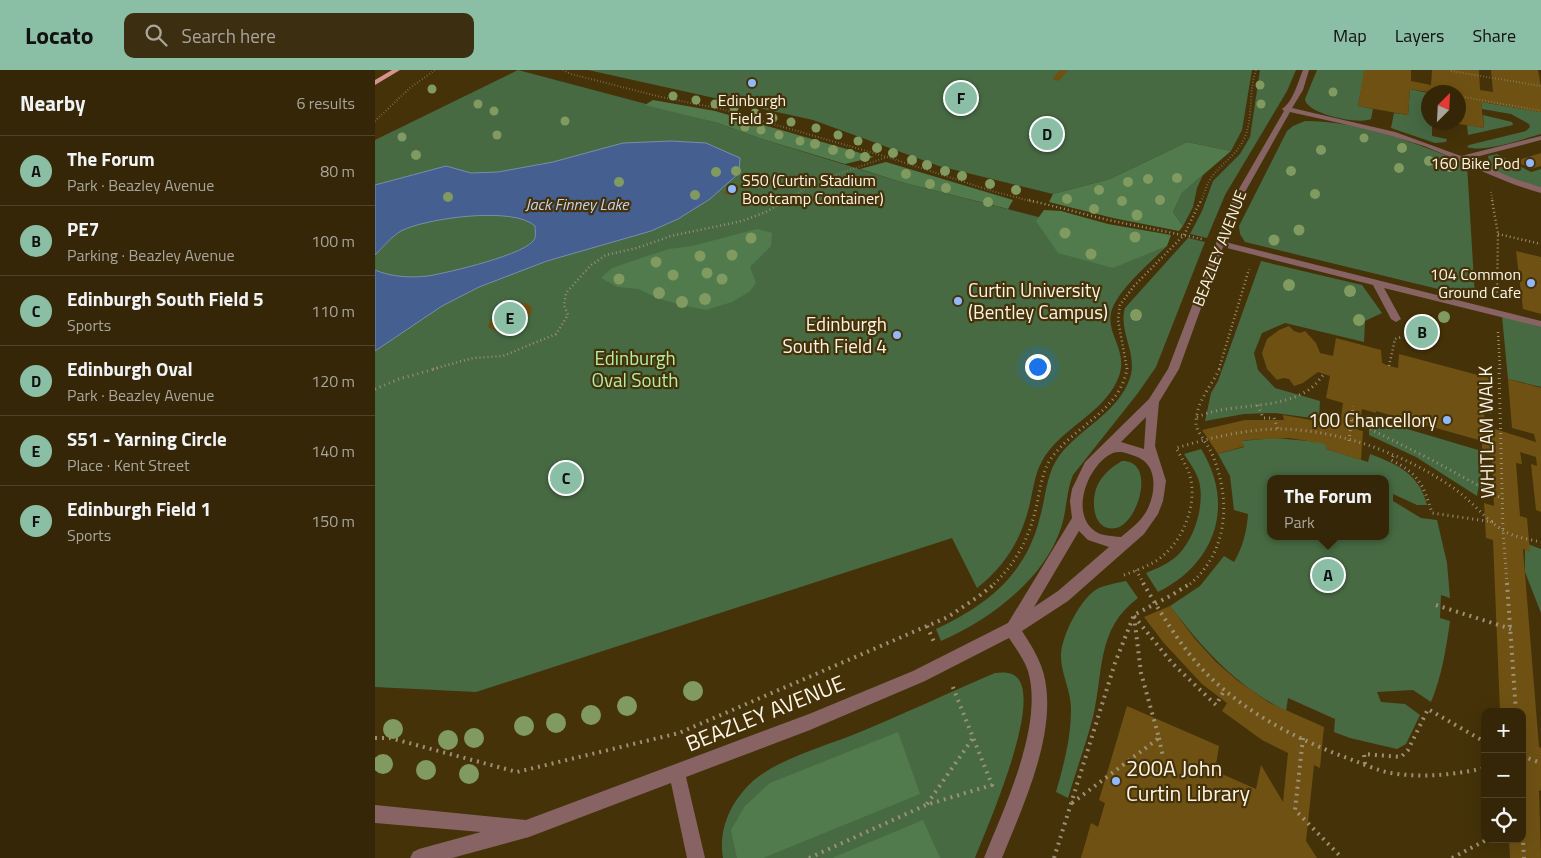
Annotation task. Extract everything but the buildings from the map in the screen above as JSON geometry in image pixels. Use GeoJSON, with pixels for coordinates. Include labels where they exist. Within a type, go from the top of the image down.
{"type":"FeatureCollection","features":[{"type":"Feature","properties":{"kind":"main road"},"geometry":{"type":"LineString","coordinates":[[375,83],[397,70]]}},
{"type":"Feature","properties":{"kind":"street","name":"BEAZLEY AVENUE"},"geometry":{"type":"LineString","coordinates":[[1078,520],[1079,484],[1091,463],[1153,402],[1179,354],[1219,243],[1243,186],[1299,90],[1306,70]]}},
{"type":"Feature","properties":{"kind":"street"},"geometry":{"type":"LineString","coordinates":[[1287,109],[1379,129],[1461,158],[1511,180],[1541,190]]}},
{"type":"Feature","properties":{"kind":"street"},"geometry":{"type":"LineString","coordinates":[[1461,158],[1541,138]]}},
{"type":"Feature","properties":{"kind":"street"},"geometry":{"type":"LineString","coordinates":[[1219,243],[1541,324]]}},
{"type":"Feature","properties":{"kind":"street"},"geometry":{"type":"LineString","coordinates":[[1376,282],[1396,319]]}},
{"type":"Feature","properties":{"kind":"street","name":"BEAZLEY AVENUE"},"geometry":{"type":"LineString","coordinates":[[419,858],[529,828],[677,773],[809,722],[919,676],[1012,630],[1063,596],[1144,526],[1155,508],[1158,494],[1159,476],[1149,446],[1153,402]]}},
{"type":"Feature","properties":{"kind":"street"},"geometry":{"type":"LineString","coordinates":[[1107,449],[1122,448],[1135,451],[1148,457],[1155,465]]}},
{"type":"Feature","properties":{"kind":"street"},"geometry":{"type":"LineString","coordinates":[[993,858],[1031,753],[1039,704],[1037,676],[1032,660],[1012,630],[1078,520],[1090,535],[1108,541],[1123,543]]}},
{"type":"Feature","properties":{"kind":"street"},"geometry":{"type":"LineString","coordinates":[[677,773],[696,858]]}},
{"type":"Feature","properties":{"kind":"street","name":"BEAZLEY AVENUE"},"geometry":{"type":"LineString","coordinates":[[375,814],[529,828]]}},
{"type":"Feature","properties":{"kind":"path"},"geometry":{"type":"LineString","coordinates":[[375,121],[410,88],[435,70]]}},
{"type":"Feature","properties":{"kind":"path"},"geometry":{"type":"LineString","coordinates":[[563,70],[571,74],[661,97],[721,109],[887,157],[992,191],[1108,220],[1219,243]]}},
{"type":"Feature","properties":{"kind":"path"},"geometry":{"type":"LineString","coordinates":[[375,738],[390,738],[517,772],[679,733],[949,616],[983,594],[1010,569],[1020,555],[1032,524],[1043,475],[1051,459],[1070,437],[1109,403],[1123,383],[1128,361],[1117,313],[1119,306],[1127,295],[1184,235],[1197,211],[1209,179],[1238,150],[1248,129],[1253,78],[1256,70]]}},
{"type":"Feature","properties":{"kind":"path"},"geometry":{"type":"LineString","coordinates":[[1451,71],[1541,86]]}},
{"type":"Feature","properties":{"kind":"path"},"geometry":{"type":"LineString","coordinates":[[1466,97],[1541,111]]}},
{"type":"Feature","properties":{"kind":"path"},"geometry":{"type":"LineString","coordinates":[[375,389],[399,379],[473,358],[503,356],[550,337],[559,330],[568,315],[564,305],[566,293],[590,266],[606,256],[671,236],[742,221],[766,212],[818,181],[887,157]]}},
{"type":"Feature","properties":{"kind":"path","name":"WHITLAM WALK"},"geometry":{"type":"LineString","coordinates":[[1487,170],[1497,234],[1497,312],[1502,431],[1503,531],[1516,708]]}},
{"type":"Feature","properties":{"kind":"path"},"geometry":{"type":"LineString","coordinates":[[1497,234],[1541,244]]}},
{"type":"Feature","properties":{"kind":"path"},"geometry":{"type":"LineString","coordinates":[[1054,858],[1115,663],[1134,615],[1192,581],[1205,568],[1220,539],[1225,521],[1223,481],[1205,440],[1196,426],[1197,417],[1200,399],[1210,387],[1219,368],[1254,252]]}},
{"type":"Feature","properties":{"kind":"path"},"geometry":{"type":"LineString","coordinates":[[1389,366],[1395,339],[1408,335]]}},
{"type":"Feature","properties":{"kind":"path"},"geometry":{"type":"LineString","coordinates":[[1197,417],[1217,409],[1282,402],[1309,390],[1324,374]]}},
{"type":"Feature","properties":{"kind":"path"},"geometry":{"type":"LineString","coordinates":[[1257,405],[1263,418],[1274,418],[1278,429]]}},
{"type":"Feature","properties":{"kind":"path"},"geometry":{"type":"LineString","coordinates":[[1349,441],[1353,406]]}},
{"type":"Feature","properties":{"kind":"path"},"geometry":{"type":"LineString","coordinates":[[1352,420],[1432,460],[1503,499]]}},
{"type":"Feature","properties":{"kind":"path"},"geometry":{"type":"LineString","coordinates":[[1176,448],[1205,440],[1278,429],[1304,431],[1349,441],[1393,456],[1427,472],[1447,483],[1503,531],[1541,542]]}},
{"type":"Feature","properties":{"kind":"path"},"geometry":{"type":"LineString","coordinates":[[1393,456],[1391,460],[1406,468],[1423,481],[1432,513],[1494,522]]}},
{"type":"Feature","properties":{"kind":"path"},"geometry":{"type":"LineString","coordinates":[[1136,570],[1154,604],[1185,649],[1215,681],[1247,706],[1303,738],[1390,773],[1435,775],[1481,770]]}},
{"type":"Feature","properties":{"kind":"path"},"geometry":{"type":"LineString","coordinates":[[1436,605],[1511,630]]}},
{"type":"Feature","properties":{"kind":"path"},"geometry":{"type":"LineString","coordinates":[[1134,615],[1171,664],[1202,694],[1216,705],[1225,689]]}},
{"type":"Feature","properties":{"kind":"path"},"geometry":{"type":"LineString","coordinates":[[1134,615],[1141,673],[1163,757]]}},
{"type":"Feature","properties":{"kind":"path"},"geometry":{"type":"LineString","coordinates":[[809,858],[926,805],[992,785],[944,663],[927,626]]}},
{"type":"Feature","properties":{"kind":"path"},"geometry":{"type":"LineString","coordinates":[[1365,764],[1364,754],[1387,757],[1401,756],[1408,750],[1428,709],[1481,740]]}},
{"type":"Feature","properties":{"kind":"path"},"geometry":{"type":"LineString","coordinates":[[926,805],[973,738]]}},
{"type":"Feature","properties":{"kind":"path"},"geometry":{"type":"LineString","coordinates":[[1071,804],[1159,738]]}},
{"type":"Feature","properties":{"kind":"path"},"geometry":{"type":"LineString","coordinates":[[1303,738],[1295,810],[1341,858]]}},
{"type":"Feature","properties":{"kind":"path"},"geometry":{"type":"LineString","coordinates":[[1526,758],[1541,764]]}},
{"type":"Feature","properties":{"kind":"path"},"geometry":{"type":"LineString","coordinates":[[1452,858],[1481,843]]}},
{"type":"Feature","properties":{"kind":"path"},"geometry":{"type":"LineString","coordinates":[[1523,843],[1524,858]]}},
{"type":"Feature","properties":{"kind":"green space","name":"Edinburgh Oval South"},"geometry":{"type":"Polygon","coordinates":[[[518,70],[718,123],[759,138],[901,182],[1097,232],[1167,246],[1127,286],[1114,304],[1110,322],[1121,363],[1116,383],[1102,403],[1062,437],[1045,456],[1037,473],[1027,516],[1017,539],[1004,560],[987,579],[977,588],[952,538],[476,692],[375,687],[375,140],[518,70]]]}},
{"type":"Feature","properties":{"kind":"green space"},"geometry":{"type":"Polygon","coordinates":[[[588,70],[1252,70],[1242,130],[1231,151],[1187,142],[1110,179],[1053,194],[939,166],[813,120],[588,70]]]}},
{"type":"Feature","properties":{"kind":"green space"},"geometry":{"type":"Polygon","coordinates":[[[1260,70],[1296,70],[1287,91],[1225,195],[1207,238],[1190,234],[1202,211],[1213,181],[1240,154],[1250,137],[1260,70]]]}},
{"type":"Feature","properties":{"kind":"green space"},"geometry":{"type":"Polygon","coordinates":[[[1317,70],[1365,70],[1358,106],[1373,109],[1371,119],[1356,121],[1334,117],[1323,114],[1308,104],[1305,99],[1317,70]]]}},
{"type":"Feature","properties":{"kind":"green space"},"geometry":{"type":"Polygon","coordinates":[[[1410,89],[1421,91],[1421,130],[1432,130],[1432,136],[1447,139],[1446,142],[1435,143],[1391,128],[1394,113],[1408,115],[1410,89]]]}},
{"type":"Feature","properties":{"kind":"green space"},"geometry":{"type":"Polygon","coordinates":[[[653,100],[715,111],[874,157],[845,164],[759,138],[718,123],[645,105],[653,100]]]}},
{"type":"Feature","properties":{"kind":"green space"},"geometry":{"type":"Polygon","coordinates":[[[1481,102],[1541,112],[1541,134],[1493,147],[1467,147],[1526,131],[1530,127],[1529,124],[1511,114],[1482,109],[1481,102]]]}},
{"type":"Feature","properties":{"kind":"green space"},"geometry":{"type":"Polygon","coordinates":[[[1483,115],[1512,122],[1513,125],[1468,135],[1467,125],[1484,128],[1483,115]]]}},
{"type":"Feature","properties":{"kind":"green space"},"geometry":{"type":"Polygon","coordinates":[[[1305,121],[1326,122],[1367,129],[1428,148],[1467,164],[1475,298],[1245,242],[1240,234],[1239,226],[1287,131],[1305,121]]]}},
{"type":"Feature","properties":{"kind":"green space"},"geometry":{"type":"Polygon","coordinates":[[[1187,142],[1231,151],[1182,193],[1173,212],[1183,226],[1179,231],[1113,218],[1049,202],[1053,194],[1110,179],[1187,142]]]}},
{"type":"Feature","properties":{"kind":"green space"},"geometry":{"type":"Polygon","coordinates":[[[1497,154],[1531,172],[1541,169],[1541,187],[1512,179],[1491,170],[1488,156],[1497,154]]]}},
{"type":"Feature","properties":{"kind":"green space"},"geometry":{"type":"Polygon","coordinates":[[[886,162],[1013,200],[1008,209],[901,182],[860,169],[886,162]]]}},
{"type":"Feature","properties":{"kind":"green space"},"geometry":{"type":"Polygon","coordinates":[[[1203,175],[1197,188],[1193,207],[1183,226],[1173,212],[1182,193],[1203,175]]]}},
{"type":"Feature","properties":{"kind":"green space"},"geometry":{"type":"Polygon","coordinates":[[[1044,210],[1061,211],[1108,224],[1171,235],[1167,246],[1113,268],[1058,253],[1036,221],[1044,210]]]}},
{"type":"Feature","properties":{"kind":"green space"},"geometry":{"type":"Polygon","coordinates":[[[757,229],[772,233],[771,246],[750,267],[756,283],[749,292],[732,302],[706,310],[657,298],[639,289],[617,287],[601,278],[612,268],[669,249],[692,246],[757,229]]]}},
{"type":"Feature","properties":{"kind":"green space"},"geometry":{"type":"Polygon","coordinates":[[[1188,238],[1205,242],[1156,367],[1138,393],[1073,475],[1061,528],[1053,547],[1042,565],[1013,596],[996,610],[978,622],[941,641],[936,629],[972,610],[988,598],[1002,586],[1025,556],[1034,537],[1051,470],[1059,456],[1077,437],[1108,411],[1117,401],[1130,378],[1132,360],[1124,325],[1125,308],[1188,238]]]}},
{"type":"Feature","properties":{"kind":"green space"},"geometry":{"type":"Polygon","coordinates":[[[1261,261],[1362,285],[1382,313],[1365,321],[1364,342],[1285,323],[1262,333],[1254,353],[1258,370],[1275,388],[1320,401],[1319,419],[1275,413],[1244,414],[1205,421],[1211,393],[1218,381],[1261,261]]]}},
{"type":"Feature","properties":{"kind":"green space"},"geometry":{"type":"Polygon","coordinates":[[[1502,316],[1541,327],[1541,387],[1508,379],[1502,316]]]}},
{"type":"Feature","properties":{"kind":"green space"},"geometry":{"type":"Polygon","coordinates":[[[1370,418],[1485,452],[1477,496],[1416,457],[1369,435],[1370,418]]]}},
{"type":"Feature","properties":{"kind":"green space"},"geometry":{"type":"Polygon","coordinates":[[[1274,438],[1320,442],[1326,444],[1326,449],[1368,462],[1370,454],[1399,467],[1413,478],[1419,486],[1427,505],[1417,505],[1393,494],[1393,501],[1421,518],[1437,520],[1447,563],[1450,598],[1441,595],[1440,618],[1450,621],[1445,652],[1441,672],[1431,702],[1413,690],[1377,692],[1381,702],[1405,704],[1420,715],[1406,744],[1397,749],[1350,738],[1334,732],[1335,719],[1288,698],[1286,711],[1268,701],[1236,678],[1208,652],[1170,606],[1200,586],[1224,556],[1234,562],[1240,550],[1246,532],[1248,514],[1234,510],[1230,476],[1218,454],[1244,447],[1241,441],[1274,438]]]}},
{"type":"Feature","properties":{"kind":"green space"},"geometry":{"type":"Polygon","coordinates":[[[1201,449],[1212,470],[1217,491],[1218,511],[1214,531],[1206,549],[1194,566],[1178,580],[1158,592],[1146,573],[1164,565],[1179,554],[1190,539],[1200,510],[1201,490],[1196,474],[1184,454],[1201,449]]]}},
{"type":"Feature","properties":{"kind":"green space"},"geometry":{"type":"Polygon","coordinates":[[[1122,461],[1133,463],[1139,470],[1141,481],[1140,493],[1137,505],[1124,524],[1116,528],[1109,528],[1103,526],[1096,516],[1094,502],[1096,489],[1103,476],[1122,461]]]}},
{"type":"Feature","properties":{"kind":"green space"},"geometry":{"type":"Polygon","coordinates":[[[1525,543],[1541,549],[1541,613],[1525,572],[1525,543]]]}},
{"type":"Feature","properties":{"kind":"green space"},"geometry":{"type":"Polygon","coordinates":[[[1126,581],[1138,598],[1124,610],[1108,637],[1093,717],[1068,798],[1056,792],[1067,751],[1071,720],[1071,702],[1061,663],[1064,639],[1078,610],[1091,594],[1097,589],[1126,581]]]}},
{"type":"Feature","properties":{"kind":"green space"},"geometry":{"type":"Polygon","coordinates":[[[995,673],[1012,674],[1019,680],[1023,695],[1022,715],[1009,768],[975,858],[723,858],[722,837],[732,807],[744,790],[761,775],[786,761],[873,727],[995,673]]]}},
{"type":"Feature","properties":{"kind":"green space"},"geometry":{"type":"Polygon","coordinates":[[[898,732],[920,794],[763,858],[737,858],[731,830],[745,806],[770,783],[898,732]]]}},
{"type":"Feature","properties":{"kind":"green space"},"geometry":{"type":"Polygon","coordinates":[[[923,820],[940,858],[832,858],[923,820]]]}},
{"type":"Feature","properties":{"kind":"water","name":"Jack Finney Lake"},"geometry":{"type":"Polygon","coordinates":[[[671,141],[706,143],[740,158],[739,173],[710,199],[678,219],[651,231],[547,261],[479,287],[442,306],[375,351],[375,270],[394,276],[428,276],[486,262],[530,244],[535,238],[535,226],[524,220],[490,215],[449,218],[413,226],[401,231],[375,255],[375,185],[446,166],[471,173],[498,172],[553,162],[623,143],[671,141]]]}},
{"type":"Feature","properties":{"kind":"place","name":"Edinburgh Field 3"},"geometry":{"type":"Point","coordinates":[752,83]}},
{"type":"Feature","properties":{"kind":"place","name":"Edinburgh Field 1"},"geometry":{"type":"Point","coordinates":[961,98]}},
{"type":"Feature","properties":{"kind":"place","name":"Edinburgh Oval"},"geometry":{"type":"Point","coordinates":[1047,134]}},
{"type":"Feature","properties":{"kind":"place","name":"160 Bike Pod"},"geometry":{"type":"Point","coordinates":[1530,163]}},
{"type":"Feature","properties":{"kind":"place","name":"S50 (Curtin Stadium Bootcamp Container)"},"geometry":{"type":"Point","coordinates":[732,189]}},
{"type":"Feature","properties":{"kind":"place","name":"104 Common Ground Cafe"},"geometry":{"type":"Point","coordinates":[1531,283]}},
{"type":"Feature","properties":{"kind":"place","name":"Curtin University (Bentley Campus)"},"geometry":{"type":"Point","coordinates":[958,301]}},
{"type":"Feature","properties":{"kind":"place","name":"S51 - Yarning Circle"},"geometry":{"type":"Point","coordinates":[510,318]}},
{"type":"Feature","properties":{"kind":"place","name":"PE7"},"geometry":{"type":"Point","coordinates":[1422,332]}},
{"type":"Feature","properties":{"kind":"place","name":"Edinburgh South Field 4"},"geometry":{"type":"Point","coordinates":[897,335]}},
{"type":"Feature","properties":{"kind":"place","name":"100 Chancellory"},"geometry":{"type":"Point","coordinates":[1447,420]}},
{"type":"Feature","properties":{"kind":"place","name":"Edinburgh South Field 5"},"geometry":{"type":"Point","coordinates":[566,478]}},
{"type":"Feature","properties":{"kind":"place","name":"The Forum"},"geometry":{"type":"Point","coordinates":[1328,575]}},
{"type":"Feature","properties":{"kind":"place","name":"200A John Curtin Library"},"geometry":{"type":"Point","coordinates":[1116,781]}}]}
